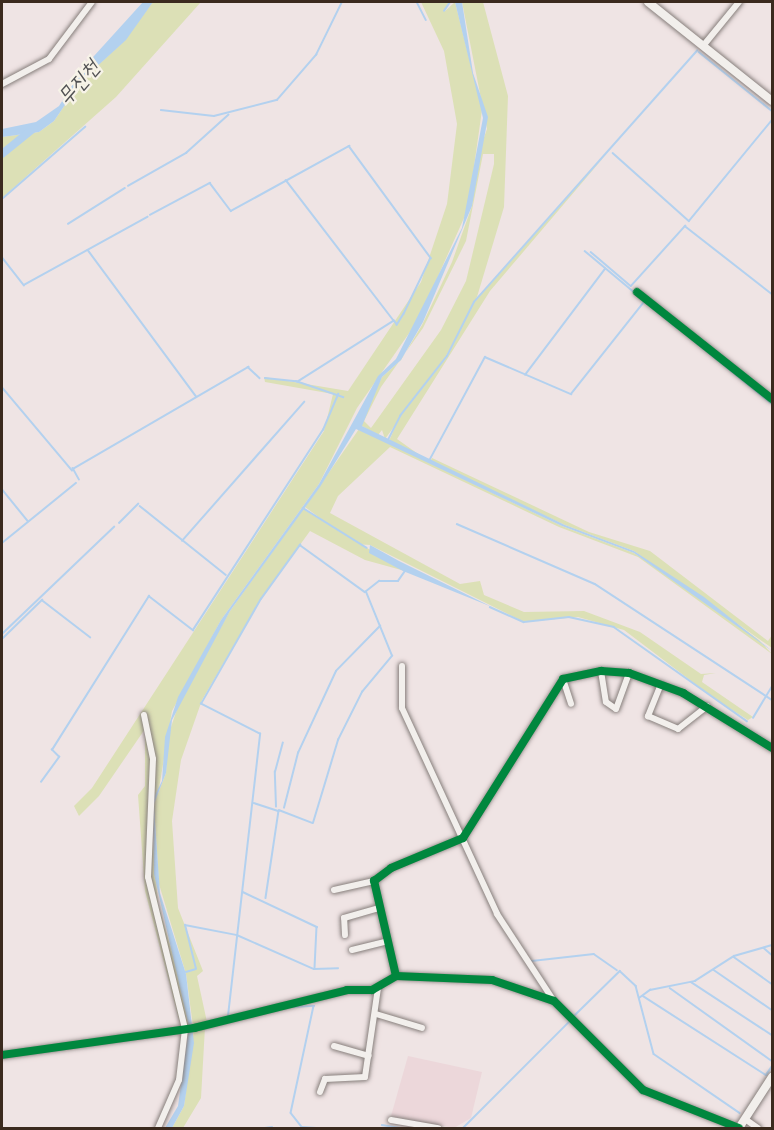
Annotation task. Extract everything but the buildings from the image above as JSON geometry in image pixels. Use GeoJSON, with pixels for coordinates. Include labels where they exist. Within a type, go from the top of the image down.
{"type":"FeatureCollection","features":[{"type":"Feature","properties":{"kind":"main road"},"geometry":{"type":"LineString","coordinates":[[648,2],[772,101]]}},
{"type":"Feature","properties":{"kind":"main road"},"geometry":{"type":"LineString","coordinates":[[739,1128],[772,1077]]}},
{"type":"Feature","properties":{"kind":"street"},"geometry":{"type":"LineString","coordinates":[[2,84],[49,59],[92,2]]}},
{"type":"Feature","properties":{"kind":"street"},"geometry":{"type":"LineString","coordinates":[[703,46],[739,2]]}},
{"type":"Feature","properties":{"kind":"street"},"geometry":{"type":"LineString","coordinates":[[637,292],[772,399]]}},
{"type":"Feature","properties":{"kind":"street"},"geometry":{"type":"LineString","coordinates":[[402,666],[399,702],[504,926],[555,1001],[643,1090],[739,1128]]}},
{"type":"Feature","properties":{"kind":"street"},"geometry":{"type":"LineString","coordinates":[[601,671],[606,702],[616,709],[629,673]]}},
{"type":"Feature","properties":{"kind":"street"},"geometry":{"type":"LineString","coordinates":[[334,890],[374,881],[390,868],[463,838],[563,679],[601,671],[629,673],[661,684],[707,706],[772,748]]}},
{"type":"Feature","properties":{"kind":"street"},"geometry":{"type":"LineString","coordinates":[[563,679],[571,704]]}},
{"type":"Feature","properties":{"kind":"street"},"geometry":{"type":"LineString","coordinates":[[661,684],[648,716],[678,729],[707,706]]}},
{"type":"Feature","properties":{"kind":"street"},"geometry":{"type":"LineString","coordinates":[[144,715],[153,759],[148,877],[189,1029],[179,1080],[158,1128]]}},
{"type":"Feature","properties":{"kind":"street"},"geometry":{"type":"LineString","coordinates":[[374,881],[378,908],[396,975]]}},
{"type":"Feature","properties":{"kind":"street"},"geometry":{"type":"LineString","coordinates":[[345,935],[344,918],[378,908]]}},
{"type":"Feature","properties":{"kind":"street"},"geometry":{"type":"LineString","coordinates":[[352,950],[387,941]]}},
{"type":"Feature","properties":{"kind":"street"},"geometry":{"type":"LineString","coordinates":[[2,1055],[189,1029],[347,990],[378,988],[396,975],[492,980],[555,1001]]}},
{"type":"Feature","properties":{"kind":"street"},"geometry":{"type":"LineString","coordinates":[[321,1092],[325,1079],[365,1077],[378,988]]}},
{"type":"Feature","properties":{"kind":"street"},"geometry":{"type":"LineString","coordinates":[[375,1014],[422,1028]]}},
{"type":"Feature","properties":{"kind":"street"},"geometry":{"type":"LineString","coordinates":[[334,1046],[369,1056]]}},
{"type":"Feature","properties":{"kind":"street"},"geometry":{"type":"LineString","coordinates":[[745,1119],[758,1128]]}},
{"type":"Feature","properties":{"kind":"street"},"geometry":{"type":"LineString","coordinates":[[391,1120],[438,1128]]}},
{"type":"Feature","properties":{"kind":"shaded area"},"geometry":{"type":"Polygon","coordinates":[[[408,1056],[482,1072],[471,1118],[454,1128],[391,1116],[408,1056]]]}},
{"type":"Feature","properties":{"kind":"green space"},"geometry":{"type":"Polygon","coordinates":[[[153,2],[201,2],[116,97],[2,198],[2,137],[39,132],[54,121],[82,80],[121,44],[153,2]]]}},
{"type":"Feature","properties":{"kind":"green space"},"geometry":{"type":"Polygon","coordinates":[[[421,2],[449,2],[444,12],[455,2],[482,110],[468,209],[419,319],[357,408],[319,484],[221,620],[172,711],[152,830],[158,904],[187,1002],[189,1027],[181,1027],[145,891],[138,795],[145,786],[145,729],[99,796],[79,816],[74,806],[92,788],[324,431],[333,394],[265,382],[264,377],[348,391],[421,282],[447,204],[457,124],[444,51],[421,2]]]}},
{"type":"Feature","properties":{"kind":"green space"},"geometry":{"type":"Polygon","coordinates":[[[462,2],[483,2],[508,96],[504,207],[477,297],[446,356],[385,439],[382,430],[378,435],[362,426],[361,418],[382,377],[399,362],[381,387],[364,421],[371,428],[441,330],[466,281],[494,164],[494,154],[483,154],[466,241],[423,328],[405,353],[422,325],[452,262],[472,206],[477,157],[487,129],[462,2]]]}},
{"type":"Feature","properties":{"kind":"green space"},"geometry":{"type":"Polygon","coordinates":[[[609,151],[490,291],[397,439],[428,461],[389,441],[400,416],[447,357],[474,302],[609,151]]]}},
{"type":"Feature","properties":{"kind":"green space"},"geometry":{"type":"Polygon","coordinates":[[[359,429],[562,526],[634,553],[684,585],[759,640],[772,654],[638,557],[559,527],[390,447],[338,496],[330,513],[460,584],[480,581],[484,595],[524,612],[584,611],[640,632],[701,674],[716,673],[704,675],[702,682],[753,717],[748,720],[715,699],[624,630],[578,617],[524,622],[370,545],[355,544],[305,507],[359,429]]]}},
{"type":"Feature","properties":{"kind":"green space"},"geometry":{"type":"Polygon","coordinates":[[[432,458],[589,532],[650,551],[768,641],[772,635],[772,648],[634,551],[565,525],[430,462],[432,458]]]}},
{"type":"Feature","properties":{"kind":"green space"},"geometry":{"type":"Polygon","coordinates":[[[303,509],[405,571],[365,560],[310,531],[261,599],[202,700],[181,760],[172,821],[178,908],[203,971],[197,976],[207,1022],[193,1026],[186,974],[159,884],[154,804],[166,773],[168,736],[181,697],[230,611],[303,509]]]}},
{"type":"Feature","properties":{"kind":"green space"},"geometry":{"type":"Polygon","coordinates":[[[205,1027],[201,1098],[183,1128],[172,1128],[184,1106],[194,1029],[205,1027]]]}},
{"type":"Feature","properties":{"kind":"water"},"geometry":{"type":"Polygon","coordinates":[[[143,2],[153,2],[126,40],[82,80],[54,121],[39,132],[2,137],[2,129],[36,122],[59,106],[84,67],[143,2]]]}},
{"type":"Feature","properties":{"kind":"water"},"geometry":{"type":"Polygon","coordinates":[[[455,2],[462,2],[473,73],[488,117],[472,206],[423,322],[401,360],[382,377],[362,426],[565,525],[634,551],[704,597],[772,651],[634,553],[562,526],[356,429],[320,487],[230,611],[172,720],[166,773],[154,804],[155,822],[160,893],[186,974],[194,1043],[184,1106],[172,1128],[165,1128],[178,1106],[189,1027],[154,874],[153,799],[162,781],[165,737],[178,697],[221,620],[319,484],[378,376],[396,359],[462,228],[483,118],[455,2]]]}},
{"type":"Feature","properties":{"kind":"water"},"geometry":{"type":"Polygon","coordinates":[[[370,545],[492,607],[403,571],[369,553],[370,545]]]}},
{"type":"Feature","properties":{"kind":"waterway"},"geometry":{"type":"LineString","coordinates":[[161,110],[214,116],[277,100],[316,55],[342,2]]}},
{"type":"Feature","properties":{"kind":"waterway"},"geometry":{"type":"LineString","coordinates":[[417,2],[426,20]]}},
{"type":"Feature","properties":{"kind":"waterway"},"geometry":{"type":"LineString","coordinates":[[444,11],[450,2]]}},
{"type":"Feature","properties":{"kind":"waterway"},"geometry":{"type":"LineString","coordinates":[[388,440],[400,416],[447,356],[474,302],[697,51]]}},
{"type":"Feature","properties":{"kind":"waterway"},"geometry":{"type":"LineString","coordinates":[[699,52],[772,111]]}},
{"type":"Feature","properties":{"kind":"waterway"},"geometry":{"type":"LineString","coordinates":[[128,186],[186,153],[228,115]]}},
{"type":"Feature","properties":{"kind":"waterway"},"geometry":{"type":"LineString","coordinates":[[613,153],[689,221],[772,120]]}},
{"type":"Feature","properties":{"kind":"waterway"},"geometry":{"type":"LineString","coordinates":[[2,199],[85,127]]}},
{"type":"Feature","properties":{"kind":"waterway","name":"무진천"},"geometry":{"type":"LineString","coordinates":[[2,154],[34,128]]}},
{"type":"Feature","properties":{"kind":"waterway"},"geometry":{"type":"LineString","coordinates":[[150,215],[210,183],[231,211],[349,146],[431,258],[404,314],[397,325],[394,321]]}},
{"type":"Feature","properties":{"kind":"waterway"},"geometry":{"type":"LineString","coordinates":[[286,180],[394,321],[298,382]]}},
{"type":"Feature","properties":{"kind":"waterway"},"geometry":{"type":"LineString","coordinates":[[68,224],[125,188]]}},
{"type":"Feature","properties":{"kind":"waterway"},"geometry":{"type":"LineString","coordinates":[[2,257],[24,285],[147,217]]}},
{"type":"Feature","properties":{"kind":"waterway"},"geometry":{"type":"LineString","coordinates":[[591,252],[631,286],[685,226],[772,294]]}},
{"type":"Feature","properties":{"kind":"waterway"},"geometry":{"type":"LineString","coordinates":[[88,250],[196,396]]}},
{"type":"Feature","properties":{"kind":"waterway"},"geometry":{"type":"LineString","coordinates":[[585,251],[676,327]]}},
{"type":"Feature","properties":{"kind":"waterway"},"geometry":{"type":"LineString","coordinates":[[525,375],[605,269]]}},
{"type":"Feature","properties":{"kind":"waterway"},"geometry":{"type":"LineString","coordinates":[[429,461],[485,357],[571,394],[644,302]]}},
{"type":"Feature","properties":{"kind":"waterway"},"geometry":{"type":"LineString","coordinates":[[682,331],[772,404]]}},
{"type":"Feature","properties":{"kind":"waterway"},"geometry":{"type":"LineString","coordinates":[[79,480],[73,469],[248,367],[260,378]]}},
{"type":"Feature","properties":{"kind":"waterway"},"geometry":{"type":"LineString","coordinates":[[265,378],[296,381],[343,397]]}},
{"type":"Feature","properties":{"kind":"waterway"},"geometry":{"type":"LineString","coordinates":[[2,387],[72,470]]}},
{"type":"Feature","properties":{"kind":"waterway"},"geometry":{"type":"LineString","coordinates":[[41,782],[59,757],[52,750],[149,596],[193,630],[323,430],[338,394]]}},
{"type":"Feature","properties":{"kind":"waterway"},"geometry":{"type":"LineString","coordinates":[[182,541],[304,402]]}},
{"type":"Feature","properties":{"kind":"waterway"},"geometry":{"type":"LineString","coordinates":[[2,543],[76,483]]}},
{"type":"Feature","properties":{"kind":"waterway"},"geometry":{"type":"LineString","coordinates":[[2,489],[28,521]]}},
{"type":"Feature","properties":{"kind":"waterway"},"geometry":{"type":"LineString","coordinates":[[119,523],[138,504]]}},
{"type":"Feature","properties":{"kind":"waterway"},"geometry":{"type":"LineString","coordinates":[[140,506],[226,575]]}},
{"type":"Feature","properties":{"kind":"waterway"},"geometry":{"type":"LineString","coordinates":[[303,508],[367,548]]}},
{"type":"Feature","properties":{"kind":"waterway"},"geometry":{"type":"LineString","coordinates":[[457,524],[595,584],[772,700]]}},
{"type":"Feature","properties":{"kind":"waterway"},"geometry":{"type":"LineString","coordinates":[[2,634],[114,527]]}},
{"type":"Feature","properties":{"kind":"waterway"},"geometry":{"type":"LineString","coordinates":[[228,1016],[260,734],[201,704],[261,599],[300,545],[365,592],[379,581],[398,581],[405,571]]}},
{"type":"Feature","properties":{"kind":"waterway"},"geometry":{"type":"LineString","coordinates":[[279,810],[313,823],[338,740],[362,692],[392,656],[366,592]]}},
{"type":"Feature","properties":{"kind":"waterway"},"geometry":{"type":"LineString","coordinates":[[2,639],[42,600],[90,637]]}},
{"type":"Feature","properties":{"kind":"waterway"},"geometry":{"type":"LineString","coordinates":[[490,607],[524,622],[569,617],[614,627],[747,721]]}},
{"type":"Feature","properties":{"kind":"waterway"},"geometry":{"type":"LineString","coordinates":[[284,808],[298,753],[336,671],[380,626]]}},
{"type":"Feature","properties":{"kind":"waterway"},"geometry":{"type":"LineString","coordinates":[[753,718],[772,686]]}},
{"type":"Feature","properties":{"kind":"waterway"},"geometry":{"type":"LineString","coordinates":[[276,807],[275,772],[283,743]]}},
{"type":"Feature","properties":{"kind":"waterway"},"geometry":{"type":"LineString","coordinates":[[254,803],[279,811],[266,898]]}},
{"type":"Feature","properties":{"kind":"waterway"},"geometry":{"type":"LineString","coordinates":[[243,892],[317,927],[315,968]]}},
{"type":"Feature","properties":{"kind":"waterway"},"geometry":{"type":"LineString","coordinates":[[186,972],[196,969],[185,925],[237,935],[314,969],[338,968]]}},
{"type":"Feature","properties":{"kind":"waterway"},"geometry":{"type":"LineString","coordinates":[[639,998],[650,990],[695,981],[734,956],[772,945]]}},
{"type":"Feature","properties":{"kind":"waterway"},"geometry":{"type":"LineString","coordinates":[[764,948],[772,955]]}},
{"type":"Feature","properties":{"kind":"waterway"},"geometry":{"type":"LineString","coordinates":[[532,961],[594,954],[617,970]]}},
{"type":"Feature","properties":{"kind":"waterway"},"geometry":{"type":"LineString","coordinates":[[734,957],[772,984]]}},
{"type":"Feature","properties":{"kind":"waterway"},"geometry":{"type":"LineString","coordinates":[[714,970],[772,1010]]}},
{"type":"Feature","properties":{"kind":"waterway"},"geometry":{"type":"LineString","coordinates":[[574,1016],[620,971],[636,986],[654,1054],[740,1113]]}},
{"type":"Feature","properties":{"kind":"waterway"},"geometry":{"type":"LineString","coordinates":[[691,982],[772,1035]]}},
{"type":"Feature","properties":{"kind":"waterway"},"geometry":{"type":"LineString","coordinates":[[670,988],[772,1061]]}},
{"type":"Feature","properties":{"kind":"waterway"},"geometry":{"type":"LineString","coordinates":[[643,996],[766,1075],[772,1066]]}},
{"type":"Feature","properties":{"kind":"waterway"},"geometry":{"type":"LineString","coordinates":[[293,1007],[314,1006],[291,1113],[302,1127],[316,1128]]}},
{"type":"Feature","properties":{"kind":"waterway"},"geometry":{"type":"LineString","coordinates":[[463,1128],[571,1020]]}},
{"type":"Feature","properties":{"kind":"waterway"},"geometry":{"type":"LineString","coordinates":[[382,1125],[402,1128]]}},
{"type":"Feature","properties":{"kind":"waterway"},"geometry":{"type":"LineString","coordinates":[[265,1128],[272,1127]]}},
{"type":"Feature","properties":{"kind":"cycle path"},"geometry":{"type":"LineString","coordinates":[[637,292],[772,399]]}},
{"type":"Feature","properties":{"kind":"cycle path"},"geometry":{"type":"LineString","coordinates":[[396,976],[374,881],[391,868],[463,838],[563,679],[601,671],[629,673],[683,693],[772,748]]}},
{"type":"Feature","properties":{"kind":"cycle path"},"geometry":{"type":"LineString","coordinates":[[2,1055],[194,1028],[347,990],[372,990],[396,976],[492,980],[554,1001],[643,1090],[739,1128]]}}]}
